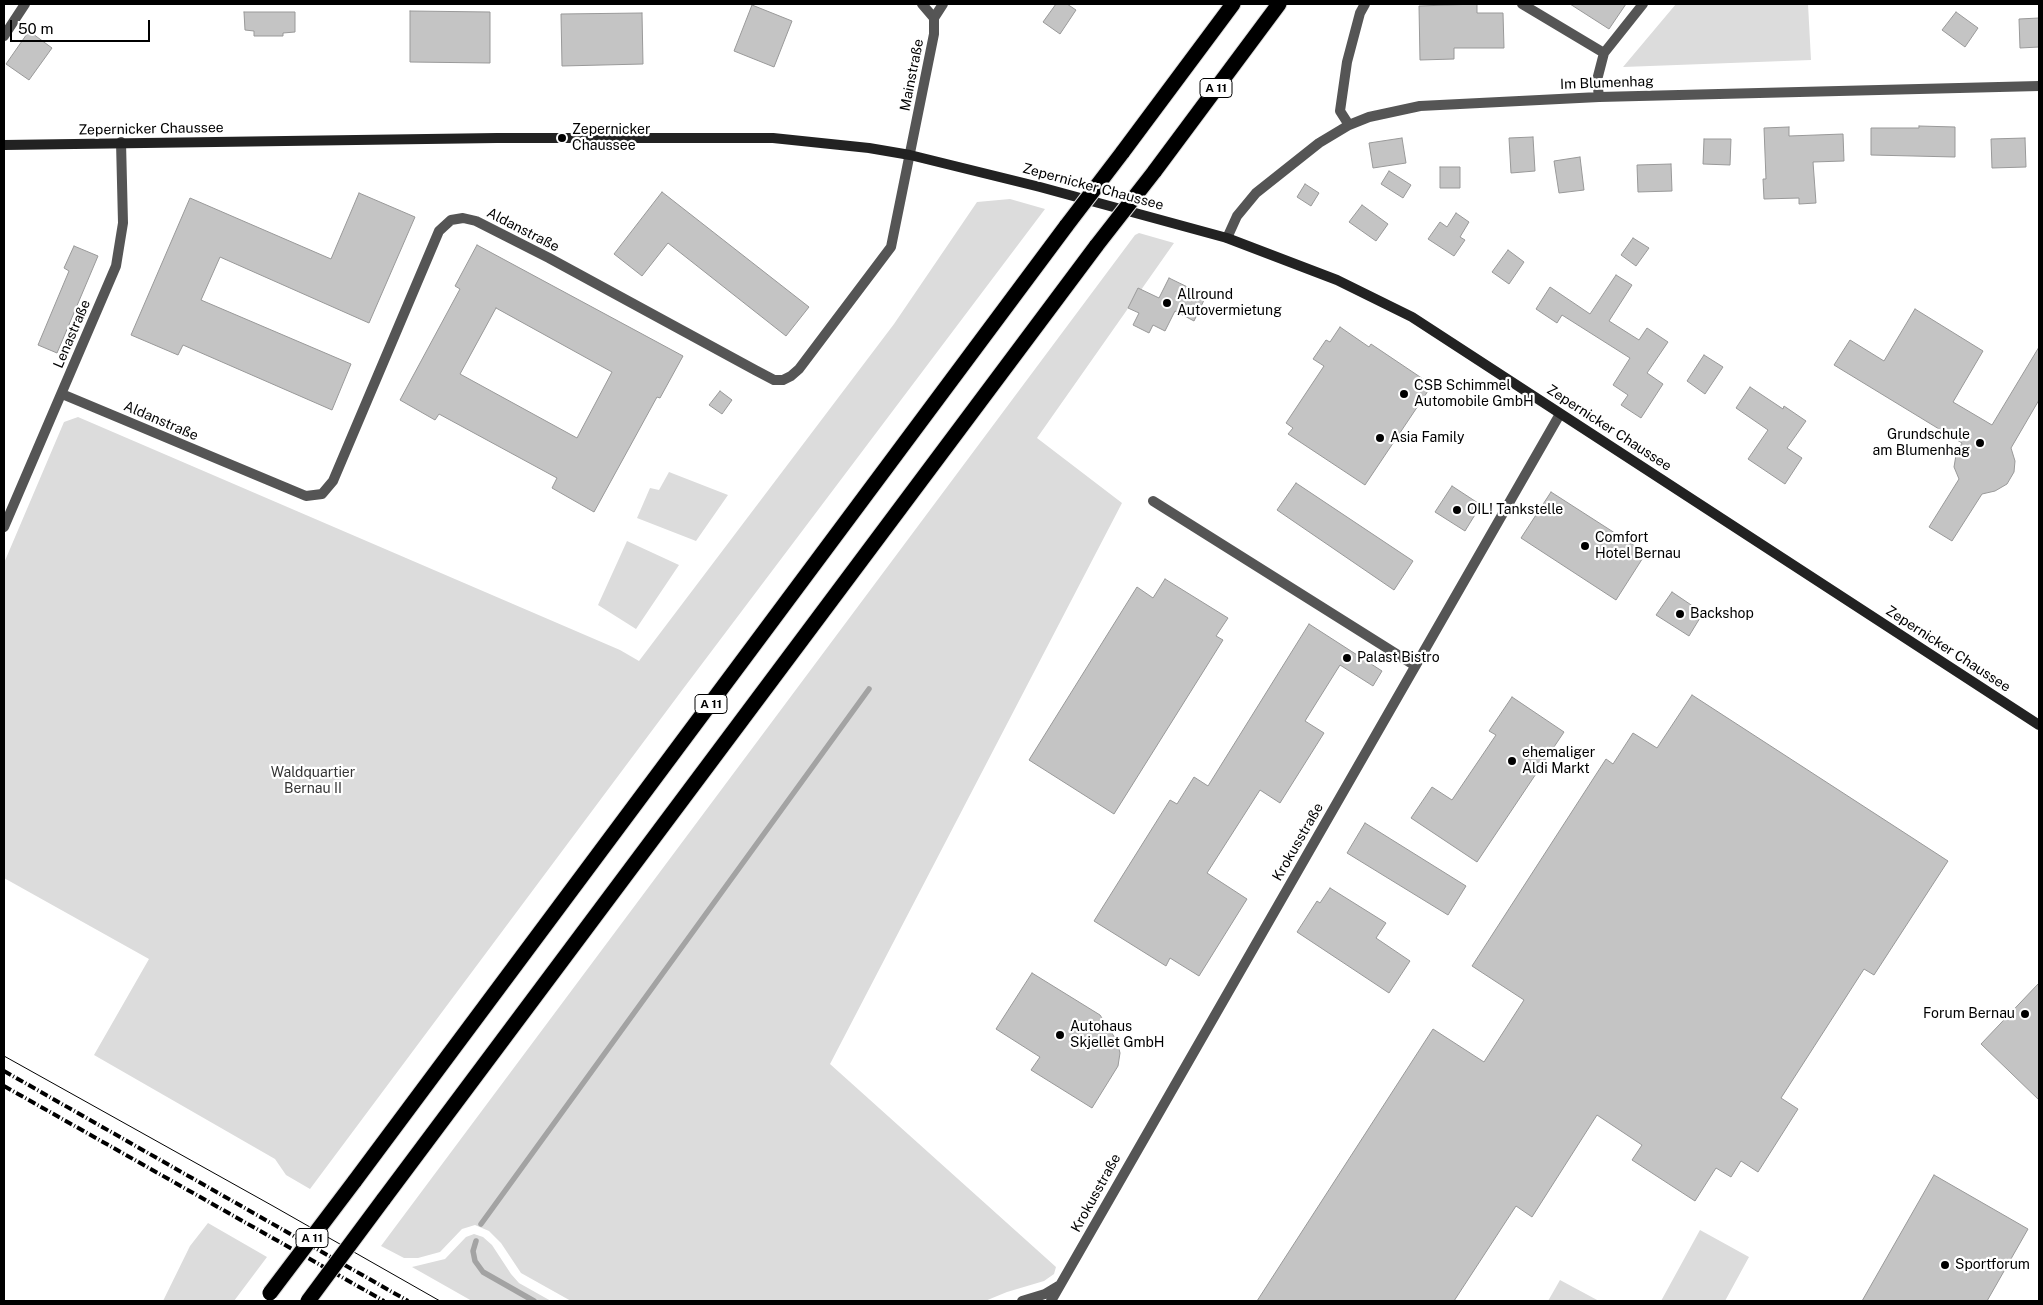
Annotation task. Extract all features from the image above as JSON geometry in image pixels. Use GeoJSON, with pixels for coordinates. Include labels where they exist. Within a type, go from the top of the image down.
{"type":"FeatureCollection","features":[{"type":"Feature","properties":{"kind":"highway","name":"A 11"},"geometry":{"type":"LineString","coordinates":[[267,1297],[1233,4]]}},
{"type":"Feature","properties":{"kind":"highway","name":"A 11"},"geometry":{"type":"LineString","coordinates":[[308,1301],[1279,4]]}},
{"type":"Feature","properties":{"kind":"main road","name":"Zepernicker Chaussee"},"geometry":{"type":"LineString","coordinates":[[4,145],[121,142],[773,138],[869,148],[910,155],[1040,187],[1227,238],[1337,280],[1412,317],[2039,725]]}},
{"type":"Feature","properties":{"kind":"street"},"geometry":{"type":"LineString","coordinates":[[4,36],[25,4]]}},
{"type":"Feature","properties":{"kind":"street"},"geometry":{"type":"LineString","coordinates":[[922,4],[934,18],[943,4]]}},
{"type":"Feature","properties":{"kind":"street"},"geometry":{"type":"LineString","coordinates":[[1349,125],[1340,111],[1347,62],[1360,12],[1365,4]]}},
{"type":"Feature","properties":{"kind":"street"},"geometry":{"type":"LineString","coordinates":[[1522,4],[1604,52]]}},
{"type":"Feature","properties":{"kind":"street"},"geometry":{"type":"LineString","coordinates":[[1600,97],[1597,80],[1604,52],[1643,4]]}},
{"type":"Feature","properties":{"kind":"street","name":"Mainstraße"},"geometry":{"type":"LineString","coordinates":[[910,155],[934,34],[934,18]]}},
{"type":"Feature","properties":{"kind":"street","name":"Im Blumenhag"},"geometry":{"type":"LineString","coordinates":[[1227,238],[1237,216],[1256,193],[1319,143],[1349,125],[1369,117],[1420,106],[1600,97],[2039,86]]}},
{"type":"Feature","properties":{"kind":"street","name":"Lenastraße"},"geometry":{"type":"LineString","coordinates":[[4,527],[116,266],[123,224],[121,142]]}},
{"type":"Feature","properties":{"kind":"street","name":"Aldanstraße"},"geometry":{"type":"LineString","coordinates":[[62,394],[306,496],[322,494],[333,481],[439,231],[451,220],[463,218],[476,220],[774,380],[784,380],[792,376],[799,369],[886,255],[894,237],[910,155]]}},
{"type":"Feature","properties":{"kind":"street","name":"Krokusstraße"},"geometry":{"type":"LineString","coordinates":[[1051,1301],[1414,665],[1560,414]]}},
{"type":"Feature","properties":{"kind":"street"},"geometry":{"type":"LineString","coordinates":[[1153,501],[1414,665]]}},
{"type":"Feature","properties":{"kind":"street"},"geometry":{"type":"LineString","coordinates":[[1022,1301],[1045,1294],[1060,1285]]}},
{"type":"Feature","properties":{"kind":"green space"},"geometry":{"type":"Polygon","coordinates":[[[1676,4],[1808,4],[1811,60],[1623,67],[1676,4]]]}},
{"type":"Feature","properties":{"kind":"green space","name":"Waldquartier Bernau II"},"geometry":{"type":"Polygon","coordinates":[[[1010,199],[1045,209],[683,689],[310,1189],[286,1175],[275,1159],[94,1055],[149,959],[4,878],[4,563],[64,422],[78,417],[620,650],[639,661],[894,324],[977,202],[1010,199]]]}},
{"type":"Feature","properties":{"kind":"green space"},"geometry":{"type":"Polygon","coordinates":[[[1139,233],[1174,243],[1037,438],[1122,503],[830,1064],[1056,1267],[1054,1274],[1044,1281],[985,1301],[571,1301],[521,1273],[501,1243],[489,1231],[475,1225],[462,1229],[440,1252],[418,1258],[404,1258],[381,1246],[1135,235],[1139,233]]]}},
{"type":"Feature","properties":{"kind":"green space"},"geometry":{"type":"Polygon","coordinates":[[[669,472],[728,495],[696,541],[637,518],[650,488],[659,490],[669,472]]]}},
{"type":"Feature","properties":{"kind":"green space"},"geometry":{"type":"Polygon","coordinates":[[[627,541],[679,565],[636,629],[598,605],[627,541]]]}},
{"type":"Feature","properties":{"kind":"green space"},"geometry":{"type":"Polygon","coordinates":[[[208,1223],[267,1257],[234,1301],[163,1301],[190,1246],[208,1223]]]}},
{"type":"Feature","properties":{"kind":"green space"},"geometry":{"type":"Polygon","coordinates":[[[1700,1230],[1749,1257],[1725,1301],[1661,1301],[1700,1230]]]}},
{"type":"Feature","properties":{"kind":"green space"},"geometry":{"type":"Polygon","coordinates":[[[474,1234],[483,1237],[492,1245],[519,1283],[551,1301],[472,1301],[412,1267],[445,1259],[466,1237],[474,1234]]]}},
{"type":"Feature","properties":{"kind":"green space"},"geometry":{"type":"Polygon","coordinates":[[[1560,1280],[1599,1301],[1548,1301],[1560,1280]]]}},
{"type":"Feature","properties":{"kind":"building"},"geometry":{"type":"Polygon","coordinates":[[[1056,4],[1067,4],[1076,10],[1060,34],[1043,22],[1056,4]]]}},
{"type":"Feature","properties":{"kind":"building"},"geometry":{"type":"Polygon","coordinates":[[[1477,4],[1477,13],[1503,13],[1504,48],[1454,48],[1454,59],[1420,60],[1419,6],[1477,4]]]}},
{"type":"Feature","properties":{"kind":"building"},"geometry":{"type":"Polygon","coordinates":[[[1570,4],[1626,4],[1609,29],[1570,4]]]}},
{"type":"Feature","properties":{"kind":"building"},"geometry":{"type":"Polygon","coordinates":[[[752,5],[792,21],[774,67],[734,51],[752,5]]]}},
{"type":"Feature","properties":{"kind":"building"},"geometry":{"type":"Polygon","coordinates":[[[410,11],[490,12],[490,63],[410,62],[410,11]]]}},
{"type":"Feature","properties":{"kind":"building"},"geometry":{"type":"Polygon","coordinates":[[[244,12],[295,12],[295,32],[283,33],[283,36],[254,36],[254,31],[245,30],[244,12]]]}},
{"type":"Feature","properties":{"kind":"building"},"geometry":{"type":"Polygon","coordinates":[[[1956,12],[1978,28],[1965,47],[1942,30],[1956,12]]]}},
{"type":"Feature","properties":{"kind":"building"},"geometry":{"type":"Polygon","coordinates":[[[642,13],[643,64],[562,66],[561,14],[642,13]]]}},
{"type":"Feature","properties":{"kind":"building"},"geometry":{"type":"Polygon","coordinates":[[[2039,18],[2039,47],[2020,48],[2019,19],[2039,18]]]}},
{"type":"Feature","properties":{"kind":"building"},"geometry":{"type":"Polygon","coordinates":[[[29,31],[52,48],[29,80],[6,64],[29,31]]]}},
{"type":"Feature","properties":{"kind":"building"},"geometry":{"type":"Polygon","coordinates":[[[1919,126],[1955,127],[1955,157],[1871,155],[1871,128],[1919,128],[1919,126]]]}},
{"type":"Feature","properties":{"kind":"building"},"geometry":{"type":"Polygon","coordinates":[[[1789,127],[1789,136],[1843,134],[1844,161],[1813,162],[1816,203],[1799,204],[1799,198],[1764,199],[1763,179],[1766,179],[1764,128],[1789,127]]]}},
{"type":"Feature","properties":{"kind":"building"},"geometry":{"type":"Polygon","coordinates":[[[1533,137],[1535,171],[1511,173],[1509,138],[1533,137]]]}},
{"type":"Feature","properties":{"kind":"building"},"geometry":{"type":"Polygon","coordinates":[[[1402,138],[1406,163],[1373,168],[1369,143],[1402,138]]]}},
{"type":"Feature","properties":{"kind":"building"},"geometry":{"type":"Polygon","coordinates":[[[2025,138],[2026,167],[1992,168],[1991,139],[2025,138]]]}},
{"type":"Feature","properties":{"kind":"building"},"geometry":{"type":"Polygon","coordinates":[[[1704,139],[1731,139],[1730,165],[1703,164],[1704,139]]]}},
{"type":"Feature","properties":{"kind":"building"},"geometry":{"type":"Polygon","coordinates":[[[1580,157],[1584,190],[1559,193],[1554,161],[1580,157]]]}},
{"type":"Feature","properties":{"kind":"building"},"geometry":{"type":"Polygon","coordinates":[[[1671,164],[1672,191],[1638,192],[1637,165],[1671,164]]]}},
{"type":"Feature","properties":{"kind":"building"},"geometry":{"type":"Polygon","coordinates":[[[1440,167],[1460,167],[1460,188],[1440,188],[1440,167]]]}},
{"type":"Feature","properties":{"kind":"building"},"geometry":{"type":"Polygon","coordinates":[[[1389,171],[1411,185],[1403,198],[1381,184],[1389,171]]]}},
{"type":"Feature","properties":{"kind":"building"},"geometry":{"type":"Polygon","coordinates":[[[1305,184],[1319,193],[1311,206],[1297,197],[1305,184]]]}},
{"type":"Feature","properties":{"kind":"building"},"geometry":{"type":"Polygon","coordinates":[[[662,192],[809,307],[786,336],[668,243],[642,276],[614,254],[662,192]]]}},
{"type":"Feature","properties":{"kind":"building"},"geometry":{"type":"Polygon","coordinates":[[[359,193],[415,217],[369,323],[220,257],[201,300],[351,364],[332,410],[183,345],[178,355],[131,335],[190,198],[331,259],[359,193]]]}},
{"type":"Feature","properties":{"kind":"building"},"geometry":{"type":"Polygon","coordinates":[[[1362,205],[1388,224],[1376,241],[1349,222],[1362,205]]]}},
{"type":"Feature","properties":{"kind":"building"},"geometry":{"type":"Polygon","coordinates":[[[1456,213],[1469,222],[1460,237],[1465,240],[1454,256],[1428,239],[1440,222],[1447,227],[1456,213]]]}},
{"type":"Feature","properties":{"kind":"building"},"geometry":{"type":"Polygon","coordinates":[[[1633,238],[1649,248],[1636,266],[1621,255],[1633,238]]]}},
{"type":"Feature","properties":{"kind":"building"},"geometry":{"type":"Polygon","coordinates":[[[477,245],[683,356],[660,398],[657,397],[594,512],[552,488],[557,478],[439,414],[435,420],[400,400],[460,289],[455,286],[477,245]],[[496,308],[460,374],[577,438],[612,372],[496,308]]]}},
{"type":"Feature","properties":{"kind":"building"},"geometry":{"type":"Polygon","coordinates":[[[74,246],[98,256],[57,353],[38,345],[69,271],[64,268],[74,246]]]}},
{"type":"Feature","properties":{"kind":"building"},"geometry":{"type":"Polygon","coordinates":[[[1508,250],[1524,262],[1509,284],[1492,272],[1508,250]]]}},
{"type":"Feature","properties":{"kind":"building"},"geometry":{"type":"Polygon","coordinates":[[[1616,275],[1632,285],[1609,321],[1639,340],[1647,328],[1668,342],[1647,373],[1663,384],[1641,418],[1621,405],[1628,395],[1613,385],[1630,358],[1562,315],[1557,323],[1536,309],[1550,287],[1590,314],[1616,275]]]}},
{"type":"Feature","properties":{"kind":"building","name":"Allround Autovermietung"},"geometry":{"type":"Polygon","coordinates":[[[1169,278],[1206,296],[1194,321],[1175,311],[1165,331],[1153,325],[1149,333],[1133,325],[1139,313],[1128,308],[1138,288],[1159,298],[1169,278]]]}},
{"type":"Feature","properties":{"kind":"building"},"geometry":{"type":"Polygon","coordinates":[[[1915,309],[1983,351],[1953,402],[1992,425],[2039,347],[2039,400],[2011,448],[2015,461],[2014,472],[2007,484],[1995,491],[1982,494],[1952,541],[1929,527],[1959,479],[1954,467],[1956,455],[1962,443],[1834,365],[1850,340],[1884,361],[1915,309]]]}},
{"type":"Feature","properties":{"kind":"building"},"geometry":{"type":"Polygon","coordinates":[[[1340,327],[1369,347],[1371,344],[1432,385],[1365,485],[1288,434],[1293,428],[1286,423],[1324,366],[1313,359],[1326,340],[1330,342],[1340,327]]]}},
{"type":"Feature","properties":{"kind":"building"},"geometry":{"type":"Polygon","coordinates":[[[1704,355],[1723,367],[1705,394],[1687,381],[1704,355]]]}},
{"type":"Feature","properties":{"kind":"building"},"geometry":{"type":"Polygon","coordinates":[[[1750,387],[1783,409],[1784,406],[1806,421],[1787,448],[1802,458],[1785,484],[1748,459],[1768,430],[1736,408],[1750,387]]]}},
{"type":"Feature","properties":{"kind":"building"},"geometry":{"type":"Polygon","coordinates":[[[720,391],[732,400],[722,414],[709,405],[720,391]]]}},
{"type":"Feature","properties":{"kind":"building"},"geometry":{"type":"Polygon","coordinates":[[[1296,483],[1413,561],[1394,590],[1277,510],[1296,483]]]}},
{"type":"Feature","properties":{"kind":"building"},"geometry":{"type":"Polygon","coordinates":[[[1452,486],[1481,505],[1465,531],[1435,512],[1452,486]]]}},
{"type":"Feature","properties":{"kind":"building"},"geometry":{"type":"Polygon","coordinates":[[[1551,492],[1646,553],[1616,600],[1521,538],[1551,492]]]}},
{"type":"Feature","properties":{"kind":"building"},"geometry":{"type":"Polygon","coordinates":[[[1165,579],[1228,618],[1216,636],[1223,640],[1114,814],[1029,760],[1137,587],[1153,598],[1165,579]]]}},
{"type":"Feature","properties":{"kind":"building","name":"Backshop"},"geometry":{"type":"Polygon","coordinates":[[[1672,592],[1703,613],[1689,636],[1656,615],[1672,592]]]}},
{"type":"Feature","properties":{"kind":"building"},"geometry":{"type":"Polygon","coordinates":[[[1309,624],[1382,671],[1373,686],[1340,665],[1305,721],[1324,733],[1280,803],[1260,790],[1207,873],[1247,899],[1199,976],[1170,958],[1166,966],[1094,921],[1170,800],[1177,804],[1194,777],[1208,786],[1309,624]]]}},
{"type":"Feature","properties":{"kind":"building"},"geometry":{"type":"Polygon","coordinates":[[[1692,695],[1948,861],[1874,975],[1864,969],[1781,1098],[1798,1109],[1758,1172],[1741,1161],[1731,1177],[1716,1168],[1695,1201],[1632,1160],[1642,1145],[1597,1115],[1532,1217],[1516,1206],[1454,1301],[1257,1301],[1433,1029],[1484,1062],[1524,1000],[1472,966],[1606,759],[1613,764],[1633,733],[1657,748],[1692,695]]]}},
{"type":"Feature","properties":{"kind":"building","name":"ehemaliger Aldi Markt"},"geometry":{"type":"Polygon","coordinates":[[[1512,697],[1564,732],[1477,862],[1411,818],[1432,787],[1452,800],[1496,735],[1489,731],[1512,697]]]}},
{"type":"Feature","properties":{"kind":"building"},"geometry":{"type":"Polygon","coordinates":[[[1365,823],[1466,886],[1448,915],[1347,853],[1365,823]]]}},
{"type":"Feature","properties":{"kind":"building"},"geometry":{"type":"Polygon","coordinates":[[[1330,888],[1386,923],[1376,938],[1410,961],[1389,993],[1297,932],[1317,901],[1320,903],[1330,888]]]}},
{"type":"Feature","properties":{"kind":"building","name":"Autohaus Skjellet GmbH"},"geometry":{"type":"Polygon","coordinates":[[[1032,973],[1100,1015],[1117,1041],[1120,1053],[1118,1066],[1092,1108],[1031,1070],[1040,1057],[996,1029],[1032,973]]]}},
{"type":"Feature","properties":{"kind":"building","name":"Forum Bernau"},"geometry":{"type":"Polygon","coordinates":[[[2039,983],[2039,1100],[1981,1044],[2039,983]]]}},
{"type":"Feature","properties":{"kind":"building","name":"Sportforum"},"geometry":{"type":"Polygon","coordinates":[[[1934,1175],[2028,1229],[1987,1301],[1862,1301],[1934,1175]]]}},
{"type":"Feature","properties":{"kind":"waterway"},"geometry":{"type":"LineString","coordinates":[[481,1224],[869,689]]}},
{"type":"Feature","properties":{"kind":"waterway"},"geometry":{"type":"LineString","coordinates":[[476,1241],[473,1251],[475,1261],[483,1272],[534,1301]]}},
{"type":"Feature","properties":{"kind":"tram line"},"geometry":{"type":"LineString","coordinates":[[4,1056],[440,1301]]}},
{"type":"Feature","properties":{"kind":"railway"},"geometry":{"type":"LineString","coordinates":[[4,1071],[408,1301]]}},
{"type":"Feature","properties":{"kind":"railway"},"geometry":{"type":"LineString","coordinates":[[4,1086],[384,1301]]}},
{"type":"Feature","properties":{"kind":"place","name":"Zepernicker Chaussee"},"geometry":{"type":"Point","coordinates":[562,138]}},
{"type":"Feature","properties":{"kind":"place","name":"Allround Autovermietung"},"geometry":{"type":"Point","coordinates":[1167,303]}},
{"type":"Feature","properties":{"kind":"place","name":"CSB Schimmel Automobile GmbH"},"geometry":{"type":"Point","coordinates":[1404,394]}},
{"type":"Feature","properties":{"kind":"place","name":"Asia Family"},"geometry":{"type":"Point","coordinates":[1380,438]}},
{"type":"Feature","properties":{"kind":"place","name":"Grundschule am Blumenhag"},"geometry":{"type":"Point","coordinates":[1980,443]}},
{"type":"Feature","properties":{"kind":"place","name":"OIL! Tankstelle"},"geometry":{"type":"Point","coordinates":[1457,510]}},
{"type":"Feature","properties":{"kind":"place","name":"Comfort Hotel Bernau"},"geometry":{"type":"Point","coordinates":[1585,546]}},
{"type":"Feature","properties":{"kind":"place","name":"Backshop"},"geometry":{"type":"Point","coordinates":[1680,614]}},
{"type":"Feature","properties":{"kind":"place","name":"Palast Bistro"},"geometry":{"type":"Point","coordinates":[1347,658]}},
{"type":"Feature","properties":{"kind":"place","name":"ehemaliger Aldi Markt"},"geometry":{"type":"Point","coordinates":[1512,761]}},
{"type":"Feature","properties":{"kind":"place","name":"Forum Bernau"},"geometry":{"type":"Point","coordinates":[2025,1014]}},
{"type":"Feature","properties":{"kind":"place","name":"Autohaus Skjellet GmbH"},"geometry":{"type":"Point","coordinates":[1060,1035]}},
{"type":"Feature","properties":{"kind":"place","name":"Sportforum"},"geometry":{"type":"Point","coordinates":[1945,1265]}}]}
